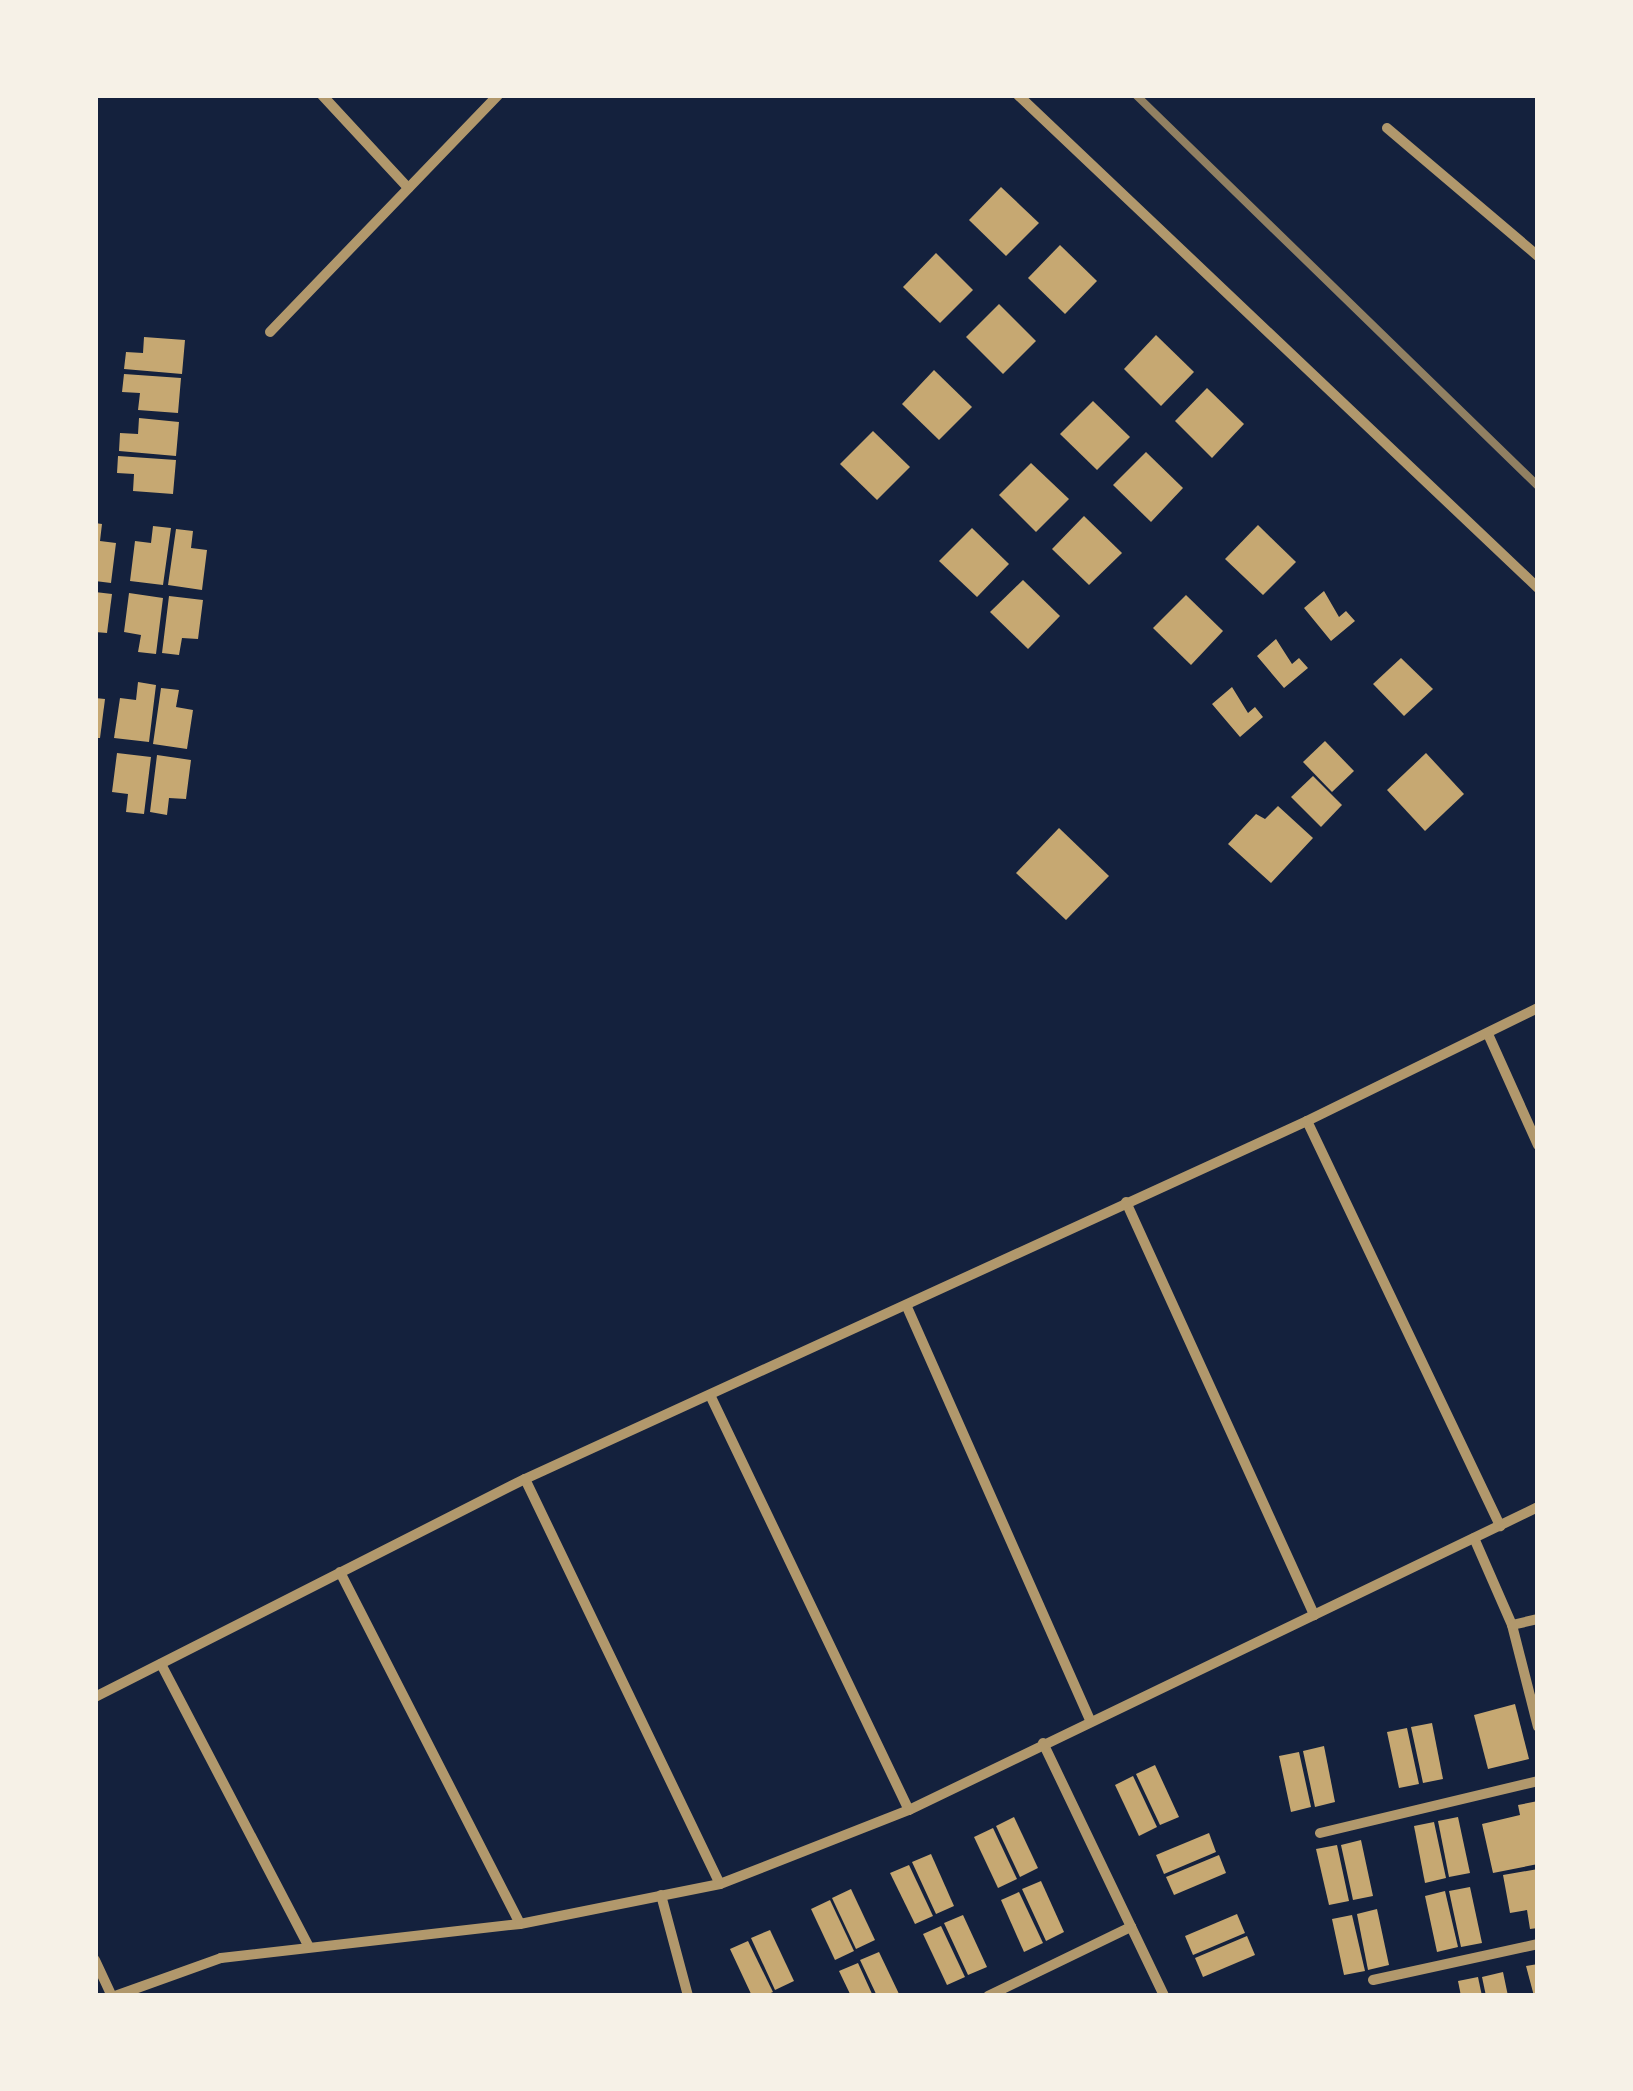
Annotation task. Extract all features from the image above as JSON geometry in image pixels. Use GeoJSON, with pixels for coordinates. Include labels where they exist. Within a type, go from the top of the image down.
{"type":"FeatureCollection","features":[{"type":"Feature","properties":{"kind":"street"},"geometry":{"type":"LineString","coordinates":[[322,95],[408,188]]}},
{"type":"Feature","properties":{"kind":"street"},"geometry":{"type":"LineString","coordinates":[[270,332],[498,95]]}},
{"type":"Feature","properties":{"kind":"street"},"geometry":{"type":"LineString","coordinates":[[1018,95],[1538,588]]}},
{"type":"Feature","properties":{"kind":"street"},"geometry":{"type":"LineString","coordinates":[[1388,128],[1538,256]]}},
{"type":"Feature","properties":{"kind":"street"},"geometry":{"type":"LineString","coordinates":[[95,1697],[525,1478],[1307,1121],[1538,1008]]}},
{"type":"Feature","properties":{"kind":"street"},"geometry":{"type":"LineString","coordinates":[[1488,1034],[1538,1145]]}},
{"type":"Feature","properties":{"kind":"street"},"geometry":{"type":"LineString","coordinates":[[1307,1121],[1500,1526]]}},
{"type":"Feature","properties":{"kind":"street"},"geometry":{"type":"LineString","coordinates":[[1126,1202],[1314,1615]]}},
{"type":"Feature","properties":{"kind":"street"},"geometry":{"type":"LineString","coordinates":[[906,1307],[1090,1720]]}},
{"type":"Feature","properties":{"kind":"street"},"geometry":{"type":"LineString","coordinates":[[710,1395],[908,1810]]}},
{"type":"Feature","properties":{"kind":"street"},"geometry":{"type":"LineString","coordinates":[[525,1478],[720,1884]]}},
{"type":"Feature","properties":{"kind":"street"},"geometry":{"type":"LineString","coordinates":[[95,1960],[114,1996],[221,1958],[308,1945],[520,1924],[720,1884],[908,1810],[1538,1508]]}},
{"type":"Feature","properties":{"kind":"street"},"geometry":{"type":"LineString","coordinates":[[1474,1538],[1512,1625],[1538,1727]]}},
{"type":"Feature","properties":{"kind":"street"},"geometry":{"type":"LineString","coordinates":[[340,1572],[520,1924]]}},
{"type":"Feature","properties":{"kind":"street"},"geometry":{"type":"LineString","coordinates":[[1512,1625],[1538,1619]]}},
{"type":"Feature","properties":{"kind":"street"},"geometry":{"type":"LineString","coordinates":[[161,1664],[308,1945]]}},
{"type":"Feature","properties":{"kind":"street"},"geometry":{"type":"LineString","coordinates":[[1043,1743],[1164,1996]]}},
{"type":"Feature","properties":{"kind":"street"},"geometry":{"type":"LineString","coordinates":[[1320,1833],[1538,1781]]}},
{"type":"Feature","properties":{"kind":"street"},"geometry":{"type":"LineString","coordinates":[[660,1895],[688,1996]]}},
{"type":"Feature","properties":{"kind":"street"},"geometry":{"type":"LineString","coordinates":[[988,1996],[1131,1927]]}},
{"type":"Feature","properties":{"kind":"street"},"geometry":{"type":"LineString","coordinates":[[1373,1980],[1538,1944]]}},
{"type":"Feature","properties":{"kind":"building"},"geometry":{"type":"Polygon","coordinates":[[[1001,187],[1039,223],[1006,256],[969,220],[1001,187]]]}},
{"type":"Feature","properties":{"kind":"building"},"geometry":{"type":"Polygon","coordinates":[[[1060,245],[1097,281],[1065,314],[1028,278],[1060,245]]]}},
{"type":"Feature","properties":{"kind":"building"},"geometry":{"type":"Polygon","coordinates":[[[936,253],[973,290],[940,323],[903,287],[936,253]]]}},
{"type":"Feature","properties":{"kind":"building"},"geometry":{"type":"Polygon","coordinates":[[[999,304],[1036,341],[1003,374],[966,337],[999,304]]]}},
{"type":"Feature","properties":{"kind":"building"},"geometry":{"type":"Polygon","coordinates":[[[1156,335],[1194,372],[1161,406],[1124,369],[1156,335]]]}},
{"type":"Feature","properties":{"kind":"building"},"geometry":{"type":"Polygon","coordinates":[[[144,337],[185,340],[182,374],[124,369],[126,352],[143,353],[144,337]]]}},
{"type":"Feature","properties":{"kind":"building"},"geometry":{"type":"Polygon","coordinates":[[[934,370],[972,407],[939,440],[902,404],[934,370]]]}},
{"type":"Feature","properties":{"kind":"building"},"geometry":{"type":"Polygon","coordinates":[[[124,374],[181,378],[178,413],[138,410],[140,393],[122,392],[124,374]]]}},
{"type":"Feature","properties":{"kind":"building"},"geometry":{"type":"Polygon","coordinates":[[[1207,388],[1244,424],[1212,458],[1175,421],[1207,388]]]}},
{"type":"Feature","properties":{"kind":"building"},"geometry":{"type":"Polygon","coordinates":[[[1093,401],[1130,437],[1097,470],[1060,434],[1093,401]]]}},
{"type":"Feature","properties":{"kind":"building"},"geometry":{"type":"Polygon","coordinates":[[[139,418],[179,422],[176,456],[119,451],[120,433],[138,434],[139,418]]]}},
{"type":"Feature","properties":{"kind":"building"},"geometry":{"type":"Polygon","coordinates":[[[873,431],[910,467],[877,500],[840,464],[873,431]]]}},
{"type":"Feature","properties":{"kind":"building"},"geometry":{"type":"Polygon","coordinates":[[[1146,452],[1183,488],[1151,522],[1113,485],[1146,452]]]}},
{"type":"Feature","properties":{"kind":"building"},"geometry":{"type":"Polygon","coordinates":[[[118,456],[176,460],[173,494],[133,491],[134,474],[117,473],[118,456]]]}},
{"type":"Feature","properties":{"kind":"building"},"geometry":{"type":"Polygon","coordinates":[[[1031,463],[1069,499],[1036,532],[999,495],[1031,463]]]}},
{"type":"Feature","properties":{"kind":"building"},"geometry":{"type":"Polygon","coordinates":[[[1084,516],[1122,553],[1089,585],[1052,549],[1084,516]]]}},
{"type":"Feature","properties":{"kind":"building"},"geometry":{"type":"Polygon","coordinates":[[[95,523],[102,524],[100,541],[116,543],[111,583],[95,581],[95,523]]]}},
{"type":"Feature","properties":{"kind":"building"},"geometry":{"type":"Polygon","coordinates":[[[1258,525],[1296,562],[1263,595],[1225,559],[1258,525]]]}},
{"type":"Feature","properties":{"kind":"building"},"geometry":{"type":"Polygon","coordinates":[[[153,526],[171,528],[163,585],[130,581],[135,541],[151,543],[153,526]]]}},
{"type":"Feature","properties":{"kind":"building"},"geometry":{"type":"Polygon","coordinates":[[[972,528],[1009,564],[977,597],[939,561],[972,528]]]}},
{"type":"Feature","properties":{"kind":"building"},"geometry":{"type":"Polygon","coordinates":[[[176,529],[193,531],[191,548],[207,550],[202,590],[168,585],[176,529]]]}},
{"type":"Feature","properties":{"kind":"building"},"geometry":{"type":"Polygon","coordinates":[[[1023,580],[1060,616],[1028,649],[990,612],[1023,580]]]}},
{"type":"Feature","properties":{"kind":"building"},"geometry":{"type":"Polygon","coordinates":[[[1324,591],[1339,617],[1346,611],[1355,621],[1331,641],[1304,608],[1324,591]]]}},
{"type":"Feature","properties":{"kind":"building"},"geometry":{"type":"Polygon","coordinates":[[[95,592],[112,594],[107,633],[95,632],[95,592]]]}},
{"type":"Feature","properties":{"kind":"building"},"geometry":{"type":"Polygon","coordinates":[[[129,593],[163,598],[156,654],[138,652],[141,635],[124,632],[129,593]]]}},
{"type":"Feature","properties":{"kind":"building"},"geometry":{"type":"Polygon","coordinates":[[[1186,595],[1223,631],[1191,665],[1153,628],[1186,595]]]}},
{"type":"Feature","properties":{"kind":"building"},"geometry":{"type":"Polygon","coordinates":[[[169,596],[203,600],[198,639],[182,638],[179,655],[162,653],[169,596]]]}},
{"type":"Feature","properties":{"kind":"building"},"geometry":{"type":"Polygon","coordinates":[[[1276,639],[1292,664],[1299,658],[1308,668],[1284,688],[1257,656],[1276,639]]]}},
{"type":"Feature","properties":{"kind":"building"},"geometry":{"type":"Polygon","coordinates":[[[1401,658],[1433,689],[1404,716],[1373,684],[1401,658]]]}},
{"type":"Feature","properties":{"kind":"building"},"geometry":{"type":"Polygon","coordinates":[[[138,682],[156,685],[149,742],[114,738],[120,698],[136,700],[138,682]]]}},
{"type":"Feature","properties":{"kind":"building"},"geometry":{"type":"Polygon","coordinates":[[[1232,687],[1248,713],[1255,707],[1263,717],[1240,737],[1212,704],[1232,687]]]}},
{"type":"Feature","properties":{"kind":"building"},"geometry":{"type":"Polygon","coordinates":[[[161,688],[179,690],[176,707],[193,710],[187,749],[153,744],[161,688]]]}},
{"type":"Feature","properties":{"kind":"building"},"geometry":{"type":"Polygon","coordinates":[[[95,698],[105,699],[100,738],[95,738],[95,698]]]}},
{"type":"Feature","properties":{"kind":"building"},"geometry":{"type":"Polygon","coordinates":[[[1325,741],[1354,771],[1332,792],[1303,762],[1325,741]]]}},
{"type":"Feature","properties":{"kind":"building"},"geometry":{"type":"Polygon","coordinates":[[[117,753],[151,757],[144,814],[126,812],[128,794],[112,792],[117,753]]]}},
{"type":"Feature","properties":{"kind":"building"},"geometry":{"type":"Polygon","coordinates":[[[1426,753],[1464,794],[1425,831],[1387,790],[1426,753]]]}},
{"type":"Feature","properties":{"kind":"building"},"geometry":{"type":"Polygon","coordinates":[[[157,755],[191,760],[186,799],[169,798],[167,815],[150,812],[157,755]]]}},
{"type":"Feature","properties":{"kind":"building"},"geometry":{"type":"Polygon","coordinates":[[[1313,776],[1342,805],[1321,827],[1291,797],[1313,776]]]}},
{"type":"Feature","properties":{"kind":"building"},"geometry":{"type":"Polygon","coordinates":[[[1278,806],[1313,838],[1271,883],[1228,844],[1256,814],[1265,819],[1278,806]]]}},
{"type":"Feature","properties":{"kind":"building"},"geometry":{"type":"Polygon","coordinates":[[[1059,828],[1109,876],[1066,920],[1016,873],[1059,828]]]}},
{"type":"Feature","properties":{"kind":"building"},"geometry":{"type":"Polygon","coordinates":[[[1515,1704],[1529,1759],[1488,1769],[1474,1715],[1515,1704]]]}},
{"type":"Feature","properties":{"kind":"building"},"geometry":{"type":"Polygon","coordinates":[[[1432,1723],[1443,1779],[1423,1783],[1411,1727],[1432,1723]]]}},
{"type":"Feature","properties":{"kind":"building"},"geometry":{"type":"Polygon","coordinates":[[[1407,1728],[1419,1784],[1399,1788],[1387,1732],[1407,1728]]]}},
{"type":"Feature","properties":{"kind":"building"},"geometry":{"type":"Polygon","coordinates":[[[1324,1746],[1335,1802],[1315,1807],[1303,1751],[1324,1746]]]}},
{"type":"Feature","properties":{"kind":"building"},"geometry":{"type":"Polygon","coordinates":[[[1299,1752],[1311,1807],[1291,1812],[1279,1756],[1299,1752]]]}},
{"type":"Feature","properties":{"kind":"building"},"geometry":{"type":"Polygon","coordinates":[[[1155,1765],[1179,1817],[1160,1825],[1136,1774],[1155,1765]]]}},
{"type":"Feature","properties":{"kind":"building"},"geometry":{"type":"Polygon","coordinates":[[[1133,1776],[1157,1827],[1139,1836],[1115,1785],[1133,1776]]]}},
{"type":"Feature","properties":{"kind":"building"},"geometry":{"type":"Polygon","coordinates":[[[1538,1801],[1538,1864],[1493,1873],[1482,1824],[1520,1815],[1518,1805],[1538,1801]]]}},
{"type":"Feature","properties":{"kind":"building"},"geometry":{"type":"Polygon","coordinates":[[[1014,1817],[1038,1868],[1020,1877],[996,1826],[1014,1817]]]}},
{"type":"Feature","properties":{"kind":"building"},"geometry":{"type":"Polygon","coordinates":[[[1458,1817],[1470,1873],[1449,1877],[1438,1821],[1458,1817]]]}},
{"type":"Feature","properties":{"kind":"building"},"geometry":{"type":"Polygon","coordinates":[[[1434,1822],[1446,1878],[1425,1883],[1414,1826],[1434,1822]]]}},
{"type":"Feature","properties":{"kind":"building"},"geometry":{"type":"Polygon","coordinates":[[[993,1828],[1017,1879],[998,1888],[974,1837],[993,1828]]]}},
{"type":"Feature","properties":{"kind":"building"},"geometry":{"type":"Polygon","coordinates":[[[1209,1833],[1216,1852],[1164,1874],[1156,1855],[1209,1833]]]}},
{"type":"Feature","properties":{"kind":"building"},"geometry":{"type":"Polygon","coordinates":[[[1361,1840],[1373,1896],[1353,1900],[1341,1845],[1361,1840]]]}},
{"type":"Feature","properties":{"kind":"building"},"geometry":{"type":"Polygon","coordinates":[[[1337,1845],[1349,1901],[1329,1905],[1316,1849],[1337,1845]]]}},
{"type":"Feature","properties":{"kind":"building"},"geometry":{"type":"Polygon","coordinates":[[[931,1854],[954,1906],[936,1914],[912,1862],[931,1854]]]}},
{"type":"Feature","properties":{"kind":"building"},"geometry":{"type":"Polygon","coordinates":[[[1219,1855],[1226,1873],[1174,1895],[1166,1877],[1219,1855]]]}},
{"type":"Feature","properties":{"kind":"building"},"geometry":{"type":"Polygon","coordinates":[[[909,1865],[933,1916],[915,1924],[890,1873],[909,1865]]]}},
{"type":"Feature","properties":{"kind":"building"},"geometry":{"type":"Polygon","coordinates":[[[1538,1869],[1538,1928],[1530,1929],[1527,1910],[1510,1913],[1503,1875],[1538,1869]]]}},
{"type":"Feature","properties":{"kind":"building"},"geometry":{"type":"Polygon","coordinates":[[[1041,1881],[1064,1932],[1046,1941],[1022,1889],[1041,1881]]]}},
{"type":"Feature","properties":{"kind":"building"},"geometry":{"type":"Polygon","coordinates":[[[1470,1887],[1482,1943],[1461,1947],[1449,1891],[1470,1887]]]}},
{"type":"Feature","properties":{"kind":"building"},"geometry":{"type":"Polygon","coordinates":[[[851,1889],[875,1940],[856,1949],[832,1898],[851,1889]]]}},
{"type":"Feature","properties":{"kind":"building"},"geometry":{"type":"Polygon","coordinates":[[[1445,1891],[1458,1947],[1437,1952],[1425,1896],[1445,1891]]]}},
{"type":"Feature","properties":{"kind":"building"},"geometry":{"type":"Polygon","coordinates":[[[1019,1892],[1043,1943],[1024,1952],[1001,1900],[1019,1892]]]}},
{"type":"Feature","properties":{"kind":"building"},"geometry":{"type":"Polygon","coordinates":[[[830,1900],[854,1951],[835,1960],[811,1909],[830,1900]]]}},
{"type":"Feature","properties":{"kind":"building"},"geometry":{"type":"Polygon","coordinates":[[[1377,1909],[1389,1965],[1368,1970],[1357,1914],[1377,1909]]]}},
{"type":"Feature","properties":{"kind":"building"},"geometry":{"type":"Polygon","coordinates":[[[1237,1914],[1245,1933],[1193,1955],[1185,1936],[1237,1914]]]}},
{"type":"Feature","properties":{"kind":"building"},"geometry":{"type":"Polygon","coordinates":[[[963,1915],[987,1967],[968,1975],[944,1923],[963,1915]]]}},
{"type":"Feature","properties":{"kind":"building"},"geometry":{"type":"Polygon","coordinates":[[[1352,1915],[1365,1971],[1344,1975],[1332,1919],[1352,1915]]]}},
{"type":"Feature","properties":{"kind":"building"},"geometry":{"type":"Polygon","coordinates":[[[941,1926],[965,1977],[947,1985],[923,1934],[941,1926]]]}},
{"type":"Feature","properties":{"kind":"building"},"geometry":{"type":"Polygon","coordinates":[[[770,1930],[794,1981],[775,1990],[751,1938],[770,1930]]]}},
{"type":"Feature","properties":{"kind":"building"},"geometry":{"type":"Polygon","coordinates":[[[1247,1936],[1255,1955],[1203,1977],[1195,1958],[1247,1936]]]}},
{"type":"Feature","properties":{"kind":"building"},"geometry":{"type":"Polygon","coordinates":[[[748,1941],[773,1992],[764,1996],[752,1996],[730,1949],[748,1941]]]}},
{"type":"Feature","properties":{"kind":"building"},"geometry":{"type":"Polygon","coordinates":[[[879,1952],[900,1996],[877,1996],[860,1960],[879,1952]]]}},
{"type":"Feature","properties":{"kind":"building"},"geometry":{"type":"Polygon","coordinates":[[[858,1963],[873,1996],[851,1996],[839,1971],[858,1963]]]}},
{"type":"Feature","properties":{"kind":"building"},"geometry":{"type":"Polygon","coordinates":[[[1538,1964],[1538,1996],[1534,1996],[1526,1966],[1538,1964]]]}},
{"type":"Feature","properties":{"kind":"building"},"geometry":{"type":"Polygon","coordinates":[[[1503,1972],[1508,1996],[1486,1996],[1482,1977],[1503,1972]]]}},
{"type":"Feature","properties":{"kind":"building"},"geometry":{"type":"Polygon","coordinates":[[[1478,1977],[1482,1996],[1461,1996],[1458,1981],[1478,1977]]]}},
{"type":"Feature","properties":{"kind":"railway"},"geometry":{"type":"LineString","coordinates":[[1136,95],[1538,486]]}}]}
